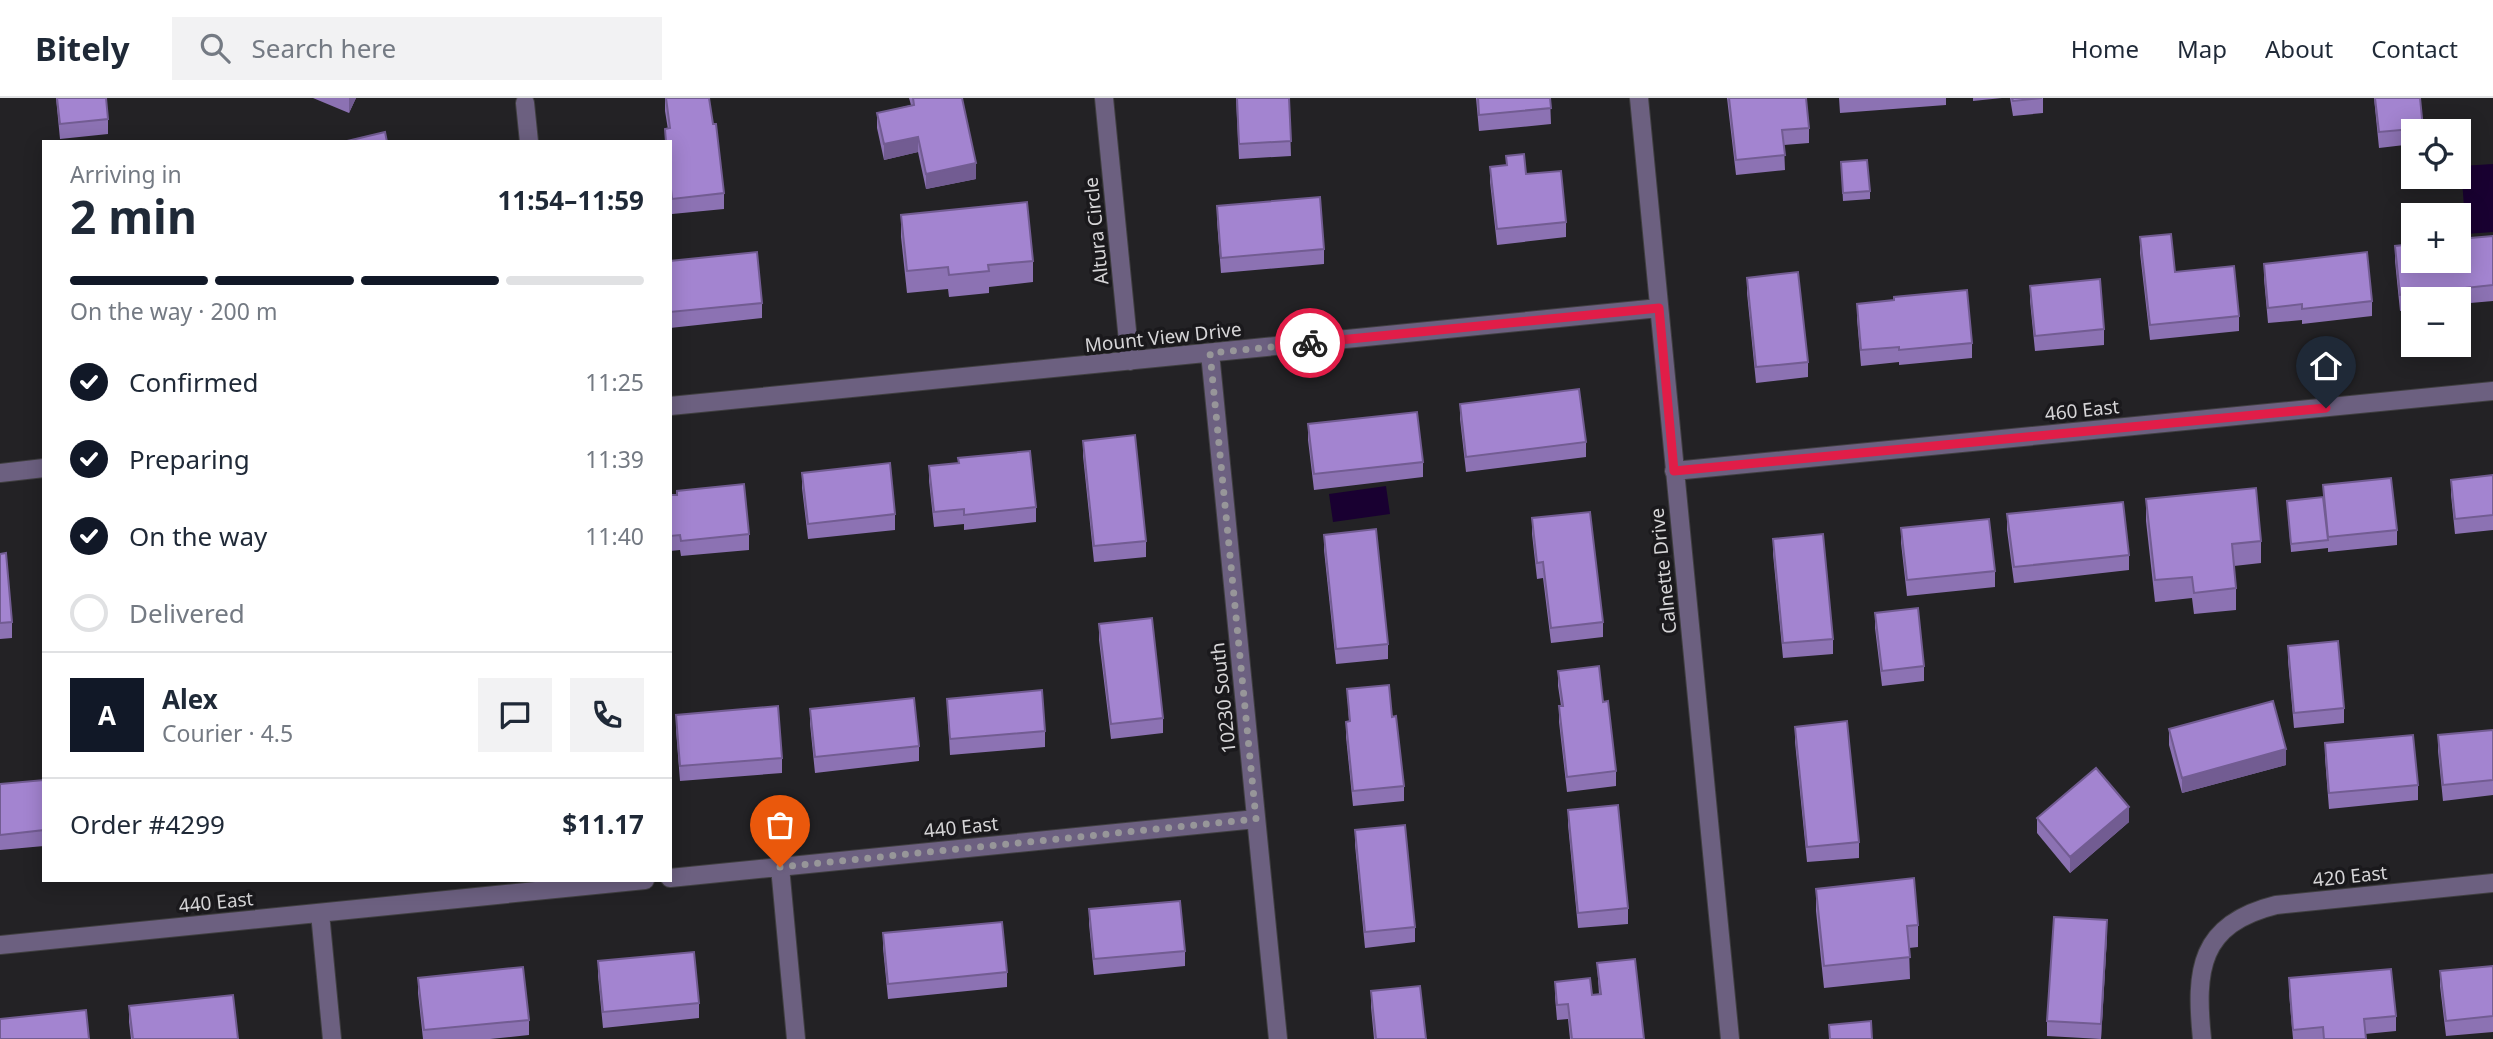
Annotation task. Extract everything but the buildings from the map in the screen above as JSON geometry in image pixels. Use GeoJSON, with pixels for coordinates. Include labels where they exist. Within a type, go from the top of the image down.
{"type":"FeatureCollection","features":[{"type":"Feature","properties":{"kind":"street","name":"Altura Circle"},"geometry":{"type":"LineString","coordinates":[[1104,98],[1130,361]]}},
{"type":"Feature","properties":{"kind":"street","name":"Calnette Drive"},"geometry":{"type":"LineString","coordinates":[[1639,98],[1730,1039]]}},
{"type":"Feature","properties":{"kind":"street"},"geometry":{"type":"LineString","coordinates":[[525,103],[529,140]]}},
{"type":"Feature","properties":{"kind":"street","name":"Mount View Drive"},"geometry":{"type":"LineString","coordinates":[[672,406],[1659,308]]}},
{"type":"Feature","properties":{"kind":"street","name":"10230 South"},"geometry":{"type":"LineString","coordinates":[[1210,353],[1278,1039]]}},
{"type":"Feature","properties":{"kind":"street","name":"460 East"},"geometry":{"type":"LineString","coordinates":[[1674,471],[2493,391]]}},
{"type":"Feature","properties":{"kind":"street"},"geometry":{"type":"LineString","coordinates":[[0,473],[42,468]]}},
{"type":"Feature","properties":{"kind":"street","name":"440 East"},"geometry":{"type":"LineString","coordinates":[[672,878],[1256,819]]}},
{"type":"Feature","properties":{"kind":"street"},"geometry":{"type":"LineString","coordinates":[[780,867],[796,1039]]}},
{"type":"Feature","properties":{"kind":"street","name":"440 East"},"geometry":{"type":"LineString","coordinates":[[0,945],[625,882]]}},
{"type":"Feature","properties":{"kind":"street","name":"420 East"},"geometry":{"type":"LineString","coordinates":[[2202,1039],[2198,1002],[2200,979],[2207,955],[2219,933],[2236,920],[2255,910],[2276,905],[2493,883]]}},
{"type":"Feature","properties":{"kind":"street"},"geometry":{"type":"LineString","coordinates":[[320,913],[332,1039]]}},
{"type":"Feature","properties":{"kind":"shaded area"},"geometry":{"type":"Polygon","coordinates":[[[2493,164],[2493,232],[2471,234],[2471,203],[2464,203],[2463,189],[2471,189],[2471,165],[2493,164]]]}},
{"type":"Feature","properties":{"kind":"shaded area"},"geometry":{"type":"Polygon","coordinates":[[[1386,486],[1390,514],[1333,522],[1329,494],[1386,486]]]}},
{"type":"Feature","properties":{"kind":"way so far"},"geometry":{"type":"LineString","coordinates":[[780,867],[1256,819],[1210,353],[1310,343]]}},
{"type":"Feature","properties":{"kind":"route"},"geometry":{"type":"LineString","coordinates":[[1310,343],[1659,308],[1674,471],[2326,408]]}}]}
